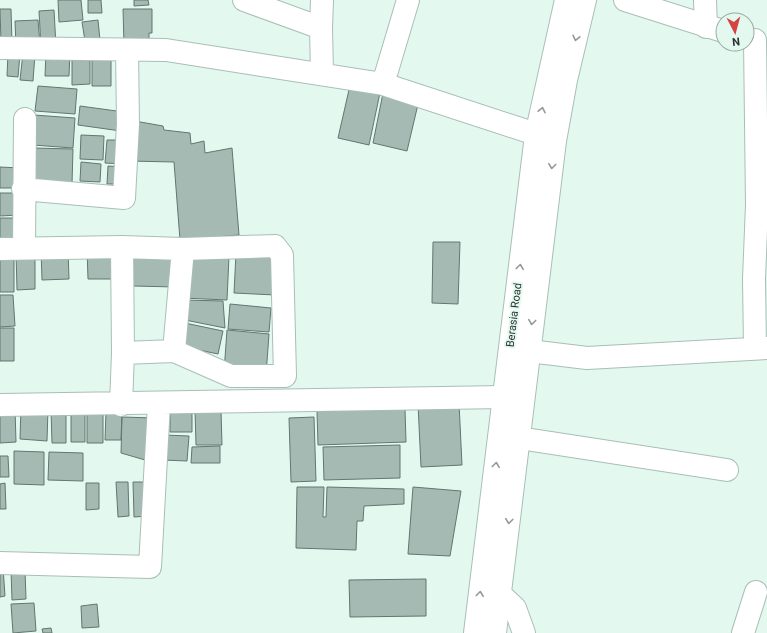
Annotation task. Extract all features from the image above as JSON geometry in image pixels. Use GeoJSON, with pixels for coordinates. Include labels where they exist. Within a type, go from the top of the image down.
{"type":"FeatureCollection","features":[{"type":"Feature","properties":{"kind":"street"},"geometry":{"type":"LineString","coordinates":[[244,0],[321,28]]}},
{"type":"Feature","properties":{"kind":"street"},"geometry":{"type":"LineString","coordinates":[[322,0],[322,74]]}},
{"type":"Feature","properties":{"kind":"street"},"geometry":{"type":"LineString","coordinates":[[382,84],[408,0]]}},
{"type":"Feature","properties":{"kind":"street","name":"Berasia Road"},"geometry":{"type":"LineString","coordinates":[[475,633],[514,399],[546,138],[566,0]]}},
{"type":"Feature","properties":{"kind":"street","name":"Berasia Road"},"geometry":{"type":"LineString","coordinates":[[495,633],[520,438],[514,399],[529,351],[546,138],[566,80],[585,0]]}},
{"type":"Feature","properties":{"kind":"street"},"geometry":{"type":"LineString","coordinates":[[625,0],[714,29]]}},
{"type":"Feature","properties":{"kind":"street"},"geometry":{"type":"LineString","coordinates":[[705,0],[714,29]]}},
{"type":"Feature","properties":{"kind":"street"},"geometry":{"type":"LineString","coordinates":[[529,351],[587,358],[761,348],[760,279],[762,205],[756,39]]}},
{"type":"Feature","properties":{"kind":"street"},"geometry":{"type":"LineString","coordinates":[[0,48],[166,50],[322,74],[382,84],[546,138]]}},
{"type":"Feature","properties":{"kind":"street"},"geometry":{"type":"LineString","coordinates":[[23,189],[124,198],[128,124],[127,50]]}},
{"type":"Feature","properties":{"kind":"street"},"geometry":{"type":"LineString","coordinates":[[24,248],[23,189],[25,119]]}},
{"type":"Feature","properties":{"kind":"street"},"geometry":{"type":"LineString","coordinates":[[0,249],[122,247],[183,249],[275,246],[282,255],[286,400]]}},
{"type":"Feature","properties":{"kind":"street"},"geometry":{"type":"LineString","coordinates":[[122,247],[122,405]]}},
{"type":"Feature","properties":{"kind":"street"},"geometry":{"type":"LineString","coordinates":[[174,351],[183,249]]}},
{"type":"Feature","properties":{"kind":"street"},"geometry":{"type":"LineString","coordinates":[[123,353],[174,351],[231,376],[285,376]]}},
{"type":"Feature","properties":{"kind":"street"},"geometry":{"type":"LineString","coordinates":[[0,406],[122,405],[286,400],[514,399]]}},
{"type":"Feature","properties":{"kind":"street"},"geometry":{"type":"LineString","coordinates":[[0,563],[150,567],[159,404]]}},
{"type":"Feature","properties":{"kind":"street"},"geometry":{"type":"LineString","coordinates":[[520,438],[727,470]]}},
{"type":"Feature","properties":{"kind":"street"},"geometry":{"type":"LineString","coordinates":[[743,633],[756,592]]}},
{"type":"Feature","properties":{"kind":"street"},"geometry":{"type":"LineString","coordinates":[[500,594],[515,608],[524,633]]}},
{"type":"Feature","properties":{"kind":"building"},"geometry":{"type":"Polygon","coordinates":[[[58,0],[81,0],[83,20],[59,22],[58,0]]]}},
{"type":"Feature","properties":{"kind":"building"},"geometry":{"type":"Polygon","coordinates":[[[88,0],[101,0],[102,13],[88,13],[88,0]]]}},
{"type":"Feature","properties":{"kind":"building"},"geometry":{"type":"Polygon","coordinates":[[[134,0],[148,0],[149,5],[134,6],[134,0]]]}},
{"type":"Feature","properties":{"kind":"building"},"geometry":{"type":"Polygon","coordinates":[[[0,9],[11,9],[12,43],[1,43],[0,9]]]}},
{"type":"Feature","properties":{"kind":"building"},"geometry":{"type":"Polygon","coordinates":[[[123,9],[152,9],[152,33],[149,33],[149,44],[124,45],[123,9]]]}},
{"type":"Feature","properties":{"kind":"building"},"geometry":{"type":"Polygon","coordinates":[[[54,10],[56,46],[41,47],[39,11],[54,10]]]}},
{"type":"Feature","properties":{"kind":"building"},"geometry":{"type":"Polygon","coordinates":[[[38,20],[40,45],[16,46],[15,21],[38,20]]]}},
{"type":"Feature","properties":{"kind":"building"},"geometry":{"type":"Polygon","coordinates":[[[98,20],[100,40],[85,41],[82,22],[98,20]]]}},
{"type":"Feature","properties":{"kind":"building"},"geometry":{"type":"Polygon","coordinates":[[[72,51],[90,51],[90,84],[72,85],[72,51]]]}},
{"type":"Feature","properties":{"kind":"building"},"geometry":{"type":"Polygon","coordinates":[[[46,52],[70,52],[69,76],[45,76],[46,52]]]}},
{"type":"Feature","properties":{"kind":"building"},"geometry":{"type":"Polygon","coordinates":[[[92,52],[111,52],[111,86],[92,86],[92,52]]]}},
{"type":"Feature","properties":{"kind":"building"},"geometry":{"type":"Polygon","coordinates":[[[8,53],[20,54],[18,77],[7,76],[8,53]]]}},
{"type":"Feature","properties":{"kind":"building"},"geometry":{"type":"Polygon","coordinates":[[[23,53],[35,54],[33,81],[20,80],[23,53]]]}},
{"type":"Feature","properties":{"kind":"building"},"geometry":{"type":"Polygon","coordinates":[[[351,81],[381,88],[369,145],[338,138],[351,81]]]}},
{"type":"Feature","properties":{"kind":"building"},"geometry":{"type":"Polygon","coordinates":[[[38,86],[77,89],[75,114],[35,111],[38,86]]]}},
{"type":"Feature","properties":{"kind":"building"},"geometry":{"type":"Polygon","coordinates":[[[384,88],[419,100],[407,151],[373,143],[384,88]]]}},
{"type":"Feature","properties":{"kind":"building"},"geometry":{"type":"Polygon","coordinates":[[[80,106],[124,112],[121,131],[78,125],[80,106]]]}},
{"type":"Feature","properties":{"kind":"building"},"geometry":{"type":"Polygon","coordinates":[[[34,115],[75,118],[73,148],[33,145],[34,115]]]}},
{"type":"Feature","properties":{"kind":"building"},"geometry":{"type":"Polygon","coordinates":[[[129,120],[163,126],[164,130],[190,133],[191,144],[204,141],[205,153],[232,148],[239,235],[180,240],[174,162],[129,161],[129,120]]]}},
{"type":"Feature","properties":{"kind":"building"},"geometry":{"type":"Polygon","coordinates":[[[81,135],[104,136],[103,160],[80,159],[81,135]]]}},
{"type":"Feature","properties":{"kind":"building"},"geometry":{"type":"Polygon","coordinates":[[[107,140],[125,140],[124,164],[105,163],[107,140]]]}},
{"type":"Feature","properties":{"kind":"building"},"geometry":{"type":"Polygon","coordinates":[[[33,148],[73,149],[72,184],[31,183],[33,148]]]}},
{"type":"Feature","properties":{"kind":"building"},"geometry":{"type":"Polygon","coordinates":[[[81,162],[101,164],[100,182],[80,181],[81,162]]]}},
{"type":"Feature","properties":{"kind":"building"},"geometry":{"type":"Polygon","coordinates":[[[108,166],[123,167],[122,184],[107,184],[108,166]]]}},
{"type":"Feature","properties":{"kind":"building"},"geometry":{"type":"Polygon","coordinates":[[[0,167],[20,168],[20,188],[0,188],[0,167]]]}},
{"type":"Feature","properties":{"kind":"building"},"geometry":{"type":"Polygon","coordinates":[[[0,193],[17,193],[18,215],[0,216],[0,193]]]}},
{"type":"Feature","properties":{"kind":"building"},"geometry":{"type":"Polygon","coordinates":[[[0,218],[20,218],[20,248],[0,248],[0,218]]]}},
{"type":"Feature","properties":{"kind":"building"},"geometry":{"type":"Polygon","coordinates":[[[433,242],[460,242],[458,304],[432,303],[433,242]]]}},
{"type":"Feature","properties":{"kind":"building"},"geometry":{"type":"Polygon","coordinates":[[[68,249],[69,279],[42,280],[41,250],[68,249]]]}},
{"type":"Feature","properties":{"kind":"building"},"geometry":{"type":"Polygon","coordinates":[[[87,249],[119,249],[120,279],[88,279],[87,249]]]}},
{"type":"Feature","properties":{"kind":"building"},"geometry":{"type":"Polygon","coordinates":[[[178,250],[176,287],[133,286],[133,251],[178,250]]]}},
{"type":"Feature","properties":{"kind":"building"},"geometry":{"type":"Polygon","coordinates":[[[0,252],[14,252],[14,292],[0,292],[0,252]]]}},
{"type":"Feature","properties":{"kind":"building"},"geometry":{"type":"Polygon","coordinates":[[[16,253],[35,253],[35,289],[17,290],[16,253]]]}},
{"type":"Feature","properties":{"kind":"building"},"geometry":{"type":"Polygon","coordinates":[[[236,253],[277,255],[275,295],[234,293],[236,253]]]}},
{"type":"Feature","properties":{"kind":"building"},"geometry":{"type":"Polygon","coordinates":[[[185,254],[229,256],[227,300],[182,298],[185,254]]]}},
{"type":"Feature","properties":{"kind":"building"},"geometry":{"type":"Polygon","coordinates":[[[0,295],[13,295],[15,326],[0,327],[0,295]]]}},
{"type":"Feature","properties":{"kind":"building"},"geometry":{"type":"Polygon","coordinates":[[[184,300],[223,301],[225,328],[180,319],[184,300]]]}},
{"type":"Feature","properties":{"kind":"building"},"geometry":{"type":"Polygon","coordinates":[[[230,304],[271,308],[269,332],[228,329],[230,304]]]}},
{"type":"Feature","properties":{"kind":"building"},"geometry":{"type":"Polygon","coordinates":[[[180,322],[223,331],[218,354],[175,345],[180,322]]]}},
{"type":"Feature","properties":{"kind":"building"},"geometry":{"type":"Polygon","coordinates":[[[0,328],[14,328],[14,361],[0,361],[0,328]]]}},
{"type":"Feature","properties":{"kind":"building"},"geometry":{"type":"Polygon","coordinates":[[[227,330],[269,334],[266,375],[224,372],[227,330]]]}},
{"type":"Feature","properties":{"kind":"building"},"geometry":{"type":"Polygon","coordinates":[[[459,403],[462,465],[421,467],[418,404],[459,403]]]}},
{"type":"Feature","properties":{"kind":"building"},"geometry":{"type":"Polygon","coordinates":[[[21,407],[48,409],[47,441],[20,439],[21,407]]]}},
{"type":"Feature","properties":{"kind":"building"},"geometry":{"type":"Polygon","coordinates":[[[15,409],[16,442],[0,443],[0,410],[15,409]]]}},
{"type":"Feature","properties":{"kind":"building"},"geometry":{"type":"Polygon","coordinates":[[[66,409],[66,443],[52,443],[51,410],[66,409]]]}},
{"type":"Feature","properties":{"kind":"building"},"geometry":{"type":"Polygon","coordinates":[[[170,409],[192,409],[192,432],[170,432],[170,409]]]}},
{"type":"Feature","properties":{"kind":"building"},"geometry":{"type":"Polygon","coordinates":[[[405,409],[406,442],[318,445],[317,411],[405,409]]]}},
{"type":"Feature","properties":{"kind":"building"},"geometry":{"type":"Polygon","coordinates":[[[71,410],[85,410],[85,442],[71,442],[71,410]]]}},
{"type":"Feature","properties":{"kind":"building"},"geometry":{"type":"Polygon","coordinates":[[[87,410],[103,410],[103,443],[87,443],[87,410]]]}},
{"type":"Feature","properties":{"kind":"building"},"geometry":{"type":"Polygon","coordinates":[[[195,410],[221,410],[222,445],[196,445],[195,410]]]}},
{"type":"Feature","properties":{"kind":"building"},"geometry":{"type":"Polygon","coordinates":[[[106,412],[122,412],[121,440],[105,440],[106,412]]]}},
{"type":"Feature","properties":{"kind":"building"},"geometry":{"type":"Polygon","coordinates":[[[122,417],[154,418],[152,462],[121,453],[122,417]]]}},
{"type":"Feature","properties":{"kind":"building"},"geometry":{"type":"Polygon","coordinates":[[[314,417],[316,481],[291,482],[289,418],[314,417]]]}},
{"type":"Feature","properties":{"kind":"building"},"geometry":{"type":"Polygon","coordinates":[[[164,435],[189,436],[187,461],[163,460],[164,435]]]}},
{"type":"Feature","properties":{"kind":"building"},"geometry":{"type":"Polygon","coordinates":[[[400,445],[400,478],[324,480],[323,447],[400,445]]]}},
{"type":"Feature","properties":{"kind":"building"},"geometry":{"type":"Polygon","coordinates":[[[220,446],[220,463],[191,463],[192,447],[220,446]]]}},
{"type":"Feature","properties":{"kind":"building"},"geometry":{"type":"Polygon","coordinates":[[[14,451],[44,452],[44,485],[14,484],[14,451]]]}},
{"type":"Feature","properties":{"kind":"building"},"geometry":{"type":"Polygon","coordinates":[[[49,452],[83,453],[83,481],[48,480],[49,452]]]}},
{"type":"Feature","properties":{"kind":"building"},"geometry":{"type":"Polygon","coordinates":[[[0,456],[8,456],[9,477],[0,477],[0,456]]]}},
{"type":"Feature","properties":{"kind":"building"},"geometry":{"type":"Polygon","coordinates":[[[116,482],[128,482],[129,516],[118,517],[116,482]]]}},
{"type":"Feature","properties":{"kind":"building"},"geometry":{"type":"Polygon","coordinates":[[[133,482],[149,482],[149,516],[134,517],[133,482]]]}},
{"type":"Feature","properties":{"kind":"building"},"geometry":{"type":"Polygon","coordinates":[[[5,483],[6,509],[0,509],[0,484],[5,483]]]}},
{"type":"Feature","properties":{"kind":"building"},"geometry":{"type":"Polygon","coordinates":[[[86,483],[99,483],[99,509],[86,510],[86,483]]]}},
{"type":"Feature","properties":{"kind":"building"},"geometry":{"type":"Polygon","coordinates":[[[297,487],[324,487],[323,517],[326,517],[327,487],[404,489],[404,504],[364,506],[363,521],[357,521],[356,550],[296,548],[297,487]]]}},
{"type":"Feature","properties":{"kind":"building"},"geometry":{"type":"Polygon","coordinates":[[[413,487],[461,491],[450,556],[408,554],[413,487]]]}},
{"type":"Feature","properties":{"kind":"building"},"geometry":{"type":"Polygon","coordinates":[[[0,567],[3,567],[5,596],[0,597],[0,567]]]}},
{"type":"Feature","properties":{"kind":"building"},"geometry":{"type":"Polygon","coordinates":[[[11,570],[25,570],[26,599],[12,600],[11,570]]]}},
{"type":"Feature","properties":{"kind":"building"},"geometry":{"type":"Polygon","coordinates":[[[426,579],[426,616],[350,617],[349,580],[426,579]]]}},
{"type":"Feature","properties":{"kind":"building"},"geometry":{"type":"Polygon","coordinates":[[[34,603],[36,631],[13,633],[11,604],[34,603]]]}},
{"type":"Feature","properties":{"kind":"building"},"geometry":{"type":"Polygon","coordinates":[[[97,604],[99,627],[82,628],[81,606],[97,604]]]}},
{"type":"Feature","properties":{"kind":"building"},"geometry":{"type":"Polygon","coordinates":[[[51,628],[52,633],[43,633],[42,629],[51,628]]]}}]}
